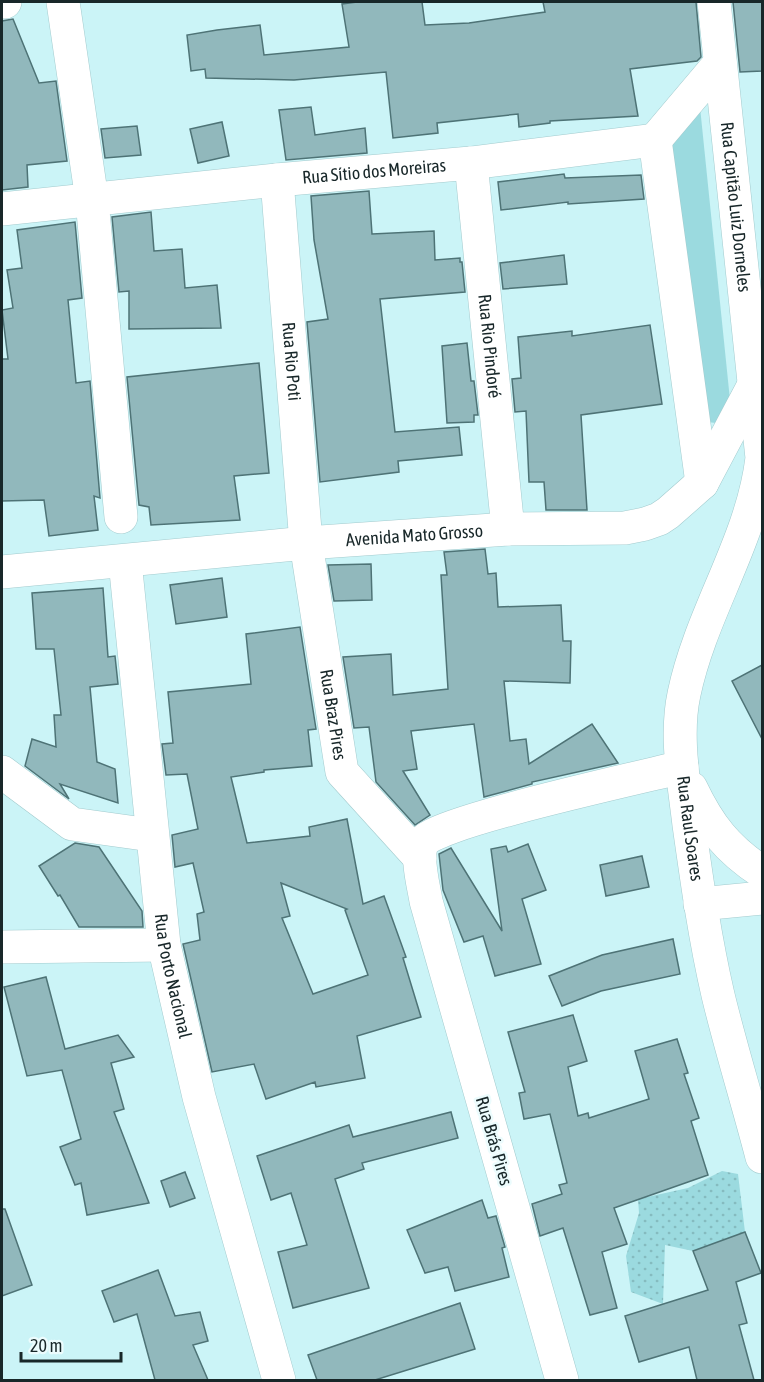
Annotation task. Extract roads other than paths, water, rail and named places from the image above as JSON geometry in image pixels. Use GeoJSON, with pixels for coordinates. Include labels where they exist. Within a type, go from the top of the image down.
{"type":"FeatureCollection","features":[{"type":"Feature","properties":{"kind":"street"},"geometry":{"type":"LineString","coordinates":[[63,2],[92,200],[121,517]]}},
{"type":"Feature","properties":{"kind":"street","name":"Rua Capitão Luiz Dorneles"},"geometry":{"type":"LineString","coordinates":[[682,767],[681,726],[683,697],[688,676],[700,636],[752,512],[760,480],[762,458],[714,2]]}},
{"type":"Feature","properties":{"kind":"street"},"geometry":{"type":"LineString","coordinates":[[702,483],[655,140],[720,63]]}},
{"type":"Feature","properties":{"kind":"street","name":"Rua Sítio dos Moreiras"},"geometry":{"type":"LineString","coordinates":[[2,209],[277,180],[471,163],[655,140]]}},
{"type":"Feature","properties":{"kind":"street","name":"Rua Rio Pindoré"},"geometry":{"type":"LineString","coordinates":[[471,163],[508,529]]}},
{"type":"Feature","properties":{"kind":"street","name":"Rua Rio Poti"},"geometry":{"type":"LineString","coordinates":[[277,180],[306,543]]}},
{"type":"Feature","properties":{"kind":"street","name":"Avenida Mato Grosso"},"geometry":{"type":"LineString","coordinates":[[2,572],[306,543],[508,529],[625,528],[645,524],[668,513],[702,483],[755,383]]}},
{"type":"Feature","properties":{"kind":"street","name":"Rua Braz Pires"},"geometry":{"type":"LineString","coordinates":[[306,543],[342,772],[421,852]]}},
{"type":"Feature","properties":{"kind":"street","name":"Rua Porto Nacional"},"geometry":{"type":"LineString","coordinates":[[125,561],[164,945],[199,1097],[279,1380]]}},
{"type":"Feature","properties":{"kind":"street"},"geometry":{"type":"LineString","coordinates":[[682,767],[702,810],[724,842],[741,858],[762,872]]}},
{"type":"Feature","properties":{"kind":"street","name":"Rua Raul Soares"},"geometry":{"type":"LineString","coordinates":[[421,852],[424,840],[436,832],[494,814],[682,767],[700,904],[718,995],[762,1157]]}},
{"type":"Feature","properties":{"kind":"street"},"geometry":{"type":"LineString","coordinates":[[2,772],[72,824],[152,835]]}},
{"type":"Feature","properties":{"kind":"street","name":"Rua Brás Pires"},"geometry":{"type":"LineString","coordinates":[[421,852],[426,901],[562,1380]]}},
{"type":"Feature","properties":{"kind":"street"},"geometry":{"type":"LineString","coordinates":[[700,904],[762,898]]}},
{"type":"Feature","properties":{"kind":"street"},"geometry":{"type":"LineString","coordinates":[[2,946],[164,945]]}}]}
